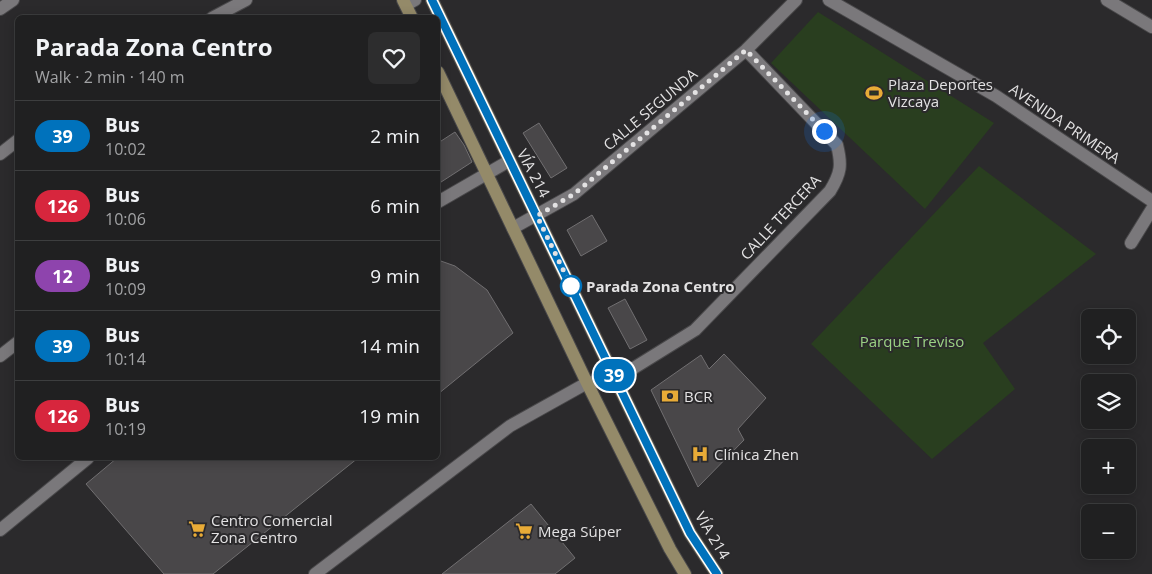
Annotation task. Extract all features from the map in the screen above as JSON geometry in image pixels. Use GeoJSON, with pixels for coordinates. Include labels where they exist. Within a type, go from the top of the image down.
{"type":"FeatureCollection","features":[{"type":"Feature","properties":{"kind":"main road","name":"VÍA 214"},"geometry":{"type":"LineString","coordinates":[[432,0],[439,15]]}},
{"type":"Feature","properties":{"kind":"main road"},"geometry":{"type":"LineString","coordinates":[[408,2],[411,15]]}},
{"type":"Feature","properties":{"kind":"main road","name":"VÍA 214"},"geometry":{"type":"LineString","coordinates":[[440,17],[508,161],[537,216],[690,533],[717,574]]}},
{"type":"Feature","properties":{"kind":"main road"},"geometry":{"type":"LineString","coordinates":[[440,76],[587,383],[670,549],[685,574]]}},
{"type":"Feature","properties":{"kind":"street"},"geometry":{"type":"LineString","coordinates":[[0,9],[13,0]]}},
{"type":"Feature","properties":{"kind":"street"},"geometry":{"type":"LineString","coordinates":[[218,15],[246,0]]}},
{"type":"Feature","properties":{"kind":"street","name":"CALLE SEGUNDA"},"geometry":{"type":"LineString","coordinates":[[513,228],[574,194],[746,50],[796,0]]}},
{"type":"Feature","properties":{"kind":"street","name":"AVENIDA PRIMERA"},"geometry":{"type":"LineString","coordinates":[[829,0],[996,96],[1152,201]]}},
{"type":"Feature","properties":{"kind":"street"},"geometry":{"type":"LineString","coordinates":[[1106,0],[1152,27]]}},
{"type":"Feature","properties":{"kind":"street","name":"CALLE TERCERA"},"geometry":{"type":"LineString","coordinates":[[616,379],[695,330],[830,191],[839,176],[841,161],[837,145],[746,50]]}},
{"type":"Feature","properties":{"kind":"street"},"geometry":{"type":"LineString","coordinates":[[0,154],[15,142]]}},
{"type":"Feature","properties":{"kind":"street"},"geometry":{"type":"LineString","coordinates":[[440,201],[508,161]]}},
{"type":"Feature","properties":{"kind":"street"},"geometry":{"type":"LineString","coordinates":[[1130,243],[1152,209]]}},
{"type":"Feature","properties":{"kind":"street"},"geometry":{"type":"LineString","coordinates":[[0,356],[15,344]]}},
{"type":"Feature","properties":{"kind":"street"},"geometry":{"type":"LineString","coordinates":[[315,574],[510,426],[587,383],[616,379]]}},
{"type":"Feature","properties":{"kind":"street"},"geometry":{"type":"LineString","coordinates":[[0,530],[86,460]]}},
{"type":"Feature","properties":{"kind":"green space","name":"Plaza Deportes Vizcaya"},"geometry":{"type":"Polygon","coordinates":[[[818,12],[994,123],[925,209],[771,63],[818,12]]]}},
{"type":"Feature","properties":{"kind":"green space","name":"Parque Treviso"},"geometry":{"type":"Polygon","coordinates":[[[979,166],[1096,254],[983,343],[1015,389],[932,459],[811,344],[979,166]]]}},
{"type":"Feature","properties":{"kind":"building"},"geometry":{"type":"Polygon","coordinates":[[[539,123],[567,168],[551,178],[523,133],[539,123]]]}},
{"type":"Feature","properties":{"kind":"building"},"geometry":{"type":"Polygon","coordinates":[[[455,132],[472,162],[440,183],[440,142],[455,132]]]}},
{"type":"Feature","properties":{"kind":"building"},"geometry":{"type":"Polygon","coordinates":[[[592,215],[607,241],[581,256],[567,230],[592,215]]]}},
{"type":"Feature","properties":{"kind":"building"},"geometry":{"type":"Polygon","coordinates":[[[440,261],[455,266],[487,290],[513,333],[440,392],[440,261]]]}},
{"type":"Feature","properties":{"kind":"building"},"geometry":{"type":"Polygon","coordinates":[[[625,299],[647,340],[630,349],[608,308],[625,299]]]}},
{"type":"Feature","properties":{"kind":"building"},"geometry":{"type":"Polygon","coordinates":[[[724,354],[766,398],[738,429],[744,440],[698,487],[651,390],[701,355],[709,369],[724,354]]]}},
{"type":"Feature","properties":{"kind":"building","name":"Centro Comercial Zona Centro"},"geometry":{"type":"Polygon","coordinates":[[[115,460],[356,460],[213,574],[164,574],[86,484],[115,460]]]}},
{"type":"Feature","properties":{"kind":"building","name":"Mega Súper"},"geometry":{"type":"Polygon","coordinates":[[[531,504],[575,558],[555,574],[442,574],[531,504]]]}},
{"type":"Feature","properties":{"kind":"bus line","name":"39"},"geometry":{"type":"LineString","coordinates":[[432,0],[439,15]]}},
{"type":"Feature","properties":{"kind":"bus line","name":"39"},"geometry":{"type":"LineString","coordinates":[[440,17],[508,161],[537,216],[690,533],[717,574]]}},
{"type":"Feature","properties":{"kind":"place","name":"Plaza Deportes Vizcaya"},"geometry":{"type":"Point","coordinates":[874,93]}},
{"type":"Feature","properties":{"kind":"place","name":"Parada Zona Centro"},"geometry":{"type":"Point","coordinates":[571,286]}},
{"type":"Feature","properties":{"kind":"place","name":"BCR"},"geometry":{"type":"Point","coordinates":[670,396]}},
{"type":"Feature","properties":{"kind":"place","name":"Clínica Zhen"},"geometry":{"type":"Point","coordinates":[700,454]}},
{"type":"Feature","properties":{"kind":"place","name":"Centro Comercial Zona Centro"},"geometry":{"type":"Point","coordinates":[197,529]}},
{"type":"Feature","properties":{"kind":"place","name":"Mega Súper"},"geometry":{"type":"Point","coordinates":[524,531]}},
{"type":"Feature","properties":{"kind":"route"},"geometry":{"type":"LineString","coordinates":[[571,286],[537,216],[574,194],[746,50],[824,131]]}}]}
